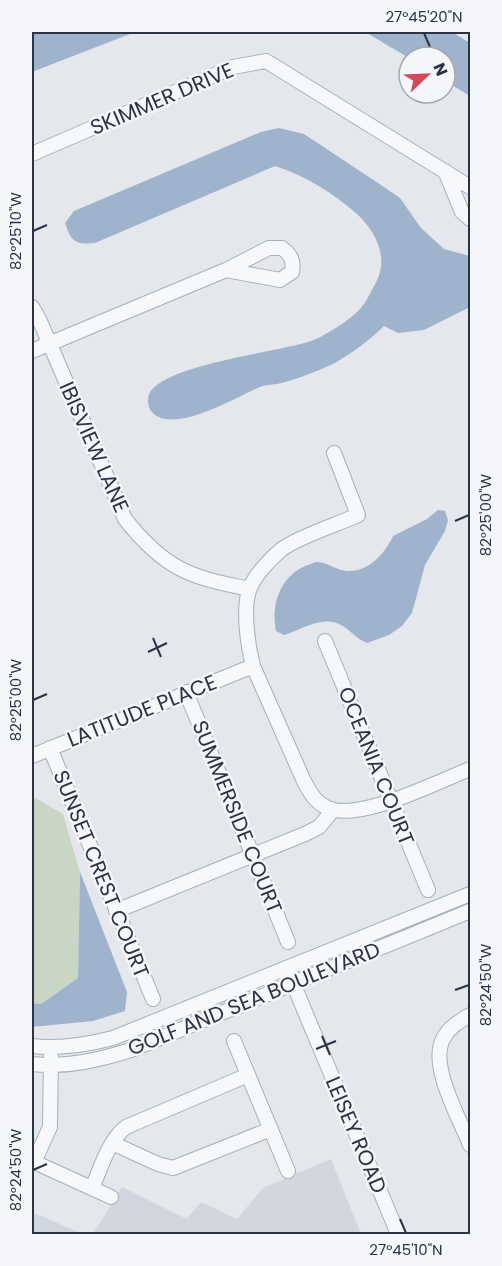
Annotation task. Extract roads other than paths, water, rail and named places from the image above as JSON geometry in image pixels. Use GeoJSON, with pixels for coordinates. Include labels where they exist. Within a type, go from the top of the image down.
{"type":"FeatureCollection","features":[{"type":"Feature","properties":{"kind":"street","name":"SKIMMER DRIVE"},"geometry":{"type":"LineString","coordinates":[[32,154],[233,67],[266,61],[471,187]]}},
{"type":"Feature","properties":{"kind":"street"},"geometry":{"type":"LineString","coordinates":[[445,171],[462,212],[471,219]]}},
{"type":"Feature","properties":{"kind":"street"},"geometry":{"type":"LineString","coordinates":[[32,351],[226,270]]}},
{"type":"Feature","properties":{"kind":"street","name":"IBISVIEW LANE"},"geometry":{"type":"LineString","coordinates":[[32,307],[125,519],[142,540],[180,569],[208,579],[249,589]]}},
{"type":"Feature","properties":{"kind":"street"},"geometry":{"type":"LineString","coordinates":[[334,453],[358,515],[283,549],[255,579],[249,589],[247,616],[249,649],[253,666],[313,798],[333,810],[358,811],[391,801],[471,769]]}},
{"type":"Feature","properties":{"kind":"street","name":"OCEANIA COURT"},"geometry":{"type":"LineString","coordinates":[[325,641],[428,890]]}},
{"type":"Feature","properties":{"kind":"street","name":"LATITUDE PLACE"},"geometry":{"type":"LineString","coordinates":[[32,756],[253,666]]}},
{"type":"Feature","properties":{"kind":"street","name":"SUMMERSIDE COURT"},"geometry":{"type":"LineString","coordinates":[[186,692],[288,942]]}},
{"type":"Feature","properties":{"kind":"street","name":"SUNSET CREST COURT"},"geometry":{"type":"LineString","coordinates":[[50,748],[153,999]]}},
{"type":"Feature","properties":{"kind":"street"},"geometry":{"type":"LineString","coordinates":[[116,911],[320,827],[333,810]]}},
{"type":"Feature","properties":{"kind":"street","name":"GOLF AND SEA BOULEVARD"},"geometry":{"type":"LineString","coordinates":[[32,1046],[51,1048],[86,1045],[113,1038],[471,894]]}},
{"type":"Feature","properties":{"kind":"street","name":"GOLF AND SEA BOULEVARD"},"geometry":{"type":"LineString","coordinates":[[32,1065],[104,1059],[131,1050],[471,911]]}},
{"type":"Feature","properties":{"kind":"street","name":"LEISEY ROAD"},"geometry":{"type":"LineString","coordinates":[[287,969],[398,1234]]}},
{"type":"Feature","properties":{"kind":"street"},"geometry":{"type":"LineString","coordinates":[[471,1015],[453,1026],[442,1040],[439,1058],[441,1074],[471,1145]]}},
{"type":"Feature","properties":{"kind":"street"},"geometry":{"type":"LineString","coordinates":[[234,1041],[288,1171]]}},
{"type":"Feature","properties":{"kind":"street"},"geometry":{"type":"LineString","coordinates":[[51,1048],[50,1127],[33,1162],[111,1197]]}},
{"type":"Feature","properties":{"kind":"street"},"geometry":{"type":"LineString","coordinates":[[92,1188],[118,1132],[248,1075]]}},
{"type":"Feature","properties":{"kind":"street"},"geometry":{"type":"LineString","coordinates":[[112,1143],[158,1164],[173,1168],[271,1129]]}},
{"type":"Feature","properties":{"kind":"water"},"geometry":{"type":"Polygon","coordinates":[[[32,32],[135,32],[32,72],[32,32]]]}},
{"type":"Feature","properties":{"kind":"water"},"geometry":{"type":"Polygon","coordinates":[[[365,32],[452,32],[470,43],[470,96],[457,88],[457,45],[397,45],[397,51],[365,32]]]}},
{"type":"Feature","properties":{"kind":"water"},"geometry":{"type":"Polygon","coordinates":[[[279,128],[304,134],[381,185],[400,198],[421,228],[444,249],[470,256],[470,307],[424,330],[398,333],[384,326],[333,364],[302,377],[265,385],[205,412],[188,417],[161,418],[151,411],[148,400],[149,394],[158,384],[198,367],[311,341],[337,327],[356,313],[363,306],[381,269],[378,243],[369,227],[357,214],[329,192],[298,175],[275,166],[95,243],[78,242],[72,238],[65,223],[74,211],[261,132],[279,128]]]}},
{"type":"Feature","properties":{"kind":"water"},"geometry":{"type":"Polygon","coordinates":[[[438,510],[445,511],[448,520],[445,531],[425,565],[412,613],[402,626],[389,635],[367,643],[336,623],[321,622],[284,635],[276,631],[276,603],[283,586],[295,572],[316,562],[347,571],[364,568],[378,558],[393,536],[427,519],[438,510]]]}},
{"type":"Feature","properties":{"kind":"water"},"geometry":{"type":"Polygon","coordinates":[[[80,872],[127,992],[125,1011],[93,1021],[32,1027],[32,1003],[41,1004],[78,978],[80,872]]]}}]}
